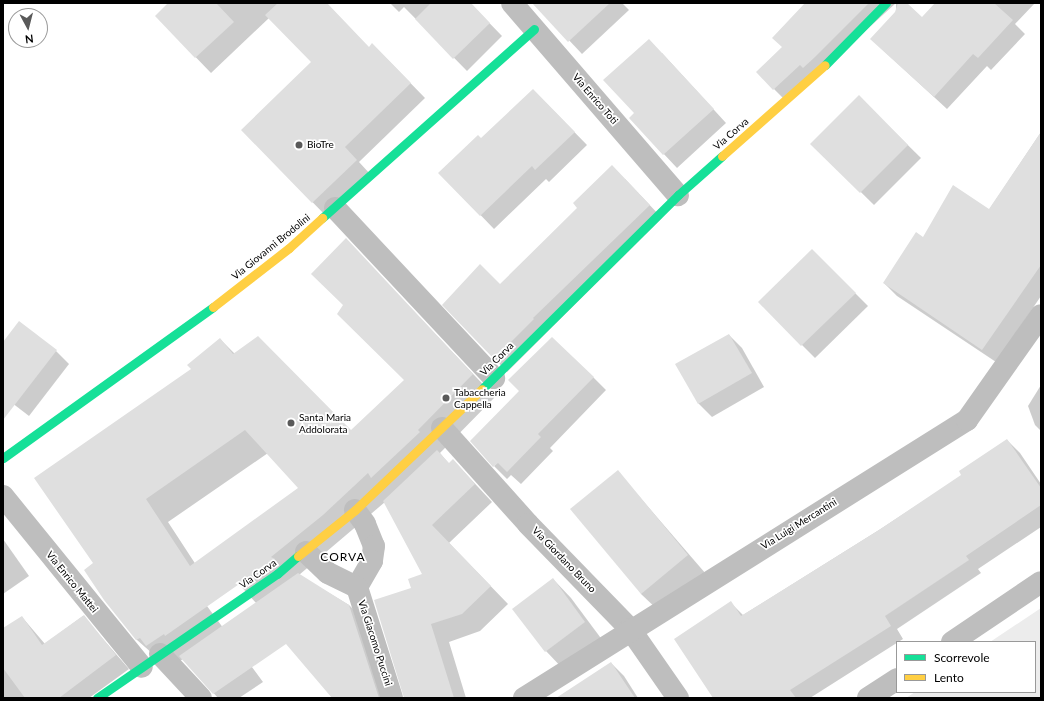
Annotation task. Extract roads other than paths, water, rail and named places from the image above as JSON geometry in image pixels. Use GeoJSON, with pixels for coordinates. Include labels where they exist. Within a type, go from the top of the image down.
{"type":"FeatureCollection","features":[{"type":"Feature","properties":{"kind":"street","name":"Via Enrico Toti"},"geometry":{"type":"LineString","coordinates":[[512,3],[678,195]]}},
{"type":"Feature","properties":{"kind":"street","name":"Via Corva"},"geometry":{"type":"LineString","coordinates":[[97,698],[306,552],[355,510],[494,378],[678,195],[843,49],[886,3]]}},
{"type":"Feature","properties":{"kind":"street","name":"Via Giovanni Brodolini"},"geometry":{"type":"LineString","coordinates":[[3,458],[176,336],[289,248],[534,29]]}},
{"type":"Feature","properties":{"kind":"street"},"geometry":{"type":"LineString","coordinates":[[335,208],[494,378]]}},
{"type":"Feature","properties":{"kind":"street","name":"Via Luigi Mercantini"},"geometry":{"type":"LineString","coordinates":[[524,698],[630,629],[967,420],[1041,315]]}},
{"type":"Feature","properties":{"kind":"street","name":"Via Giordano Bruno"},"geometry":{"type":"LineString","coordinates":[[442,428],[528,524],[630,629],[678,698]]}},
{"type":"Feature","properties":{"kind":"street","name":"Via Enrico Mattei"},"geometry":{"type":"LineString","coordinates":[[3,496],[142,667]]}},
{"type":"Feature","properties":{"kind":"street"},"geometry":{"type":"LineString","coordinates":[[306,552],[328,573],[357,587],[372,561],[374,546],[367,528],[355,510]]}},
{"type":"Feature","properties":{"kind":"street"},"geometry":{"type":"LineString","coordinates":[[953,641],[1041,582]]}},
{"type":"Feature","properties":{"kind":"street","name":"Via Giacomo Puccini"},"geometry":{"type":"LineString","coordinates":[[357,587],[392,698]]}},
{"type":"Feature","properties":{"kind":"street"},"geometry":{"type":"LineString","coordinates":[[160,654],[201,698]]}},
{"type":"Feature","properties":{"kind":"street"},"geometry":{"type":"LineString","coordinates":[[868,698],[896,680]]}},
{"type":"Feature","properties":{"kind":"place","name":"BioTre"},"geometry":{"type":"Point","coordinates":[299,145]}},
{"type":"Feature","properties":{"kind":"place","name":"Tabaccheria Cappella"},"geometry":{"type":"Point","coordinates":[446,398]}},
{"type":"Feature","properties":{"kind":"place","name":"Santa Maria Addolorata"},"geometry":{"type":"Point","coordinates":[291,423]}},
{"type":"Feature","properties":{"kind":"district","name":"CORVA"},"geometry":{"type":"Point","coordinates":[343,557]}}]}
